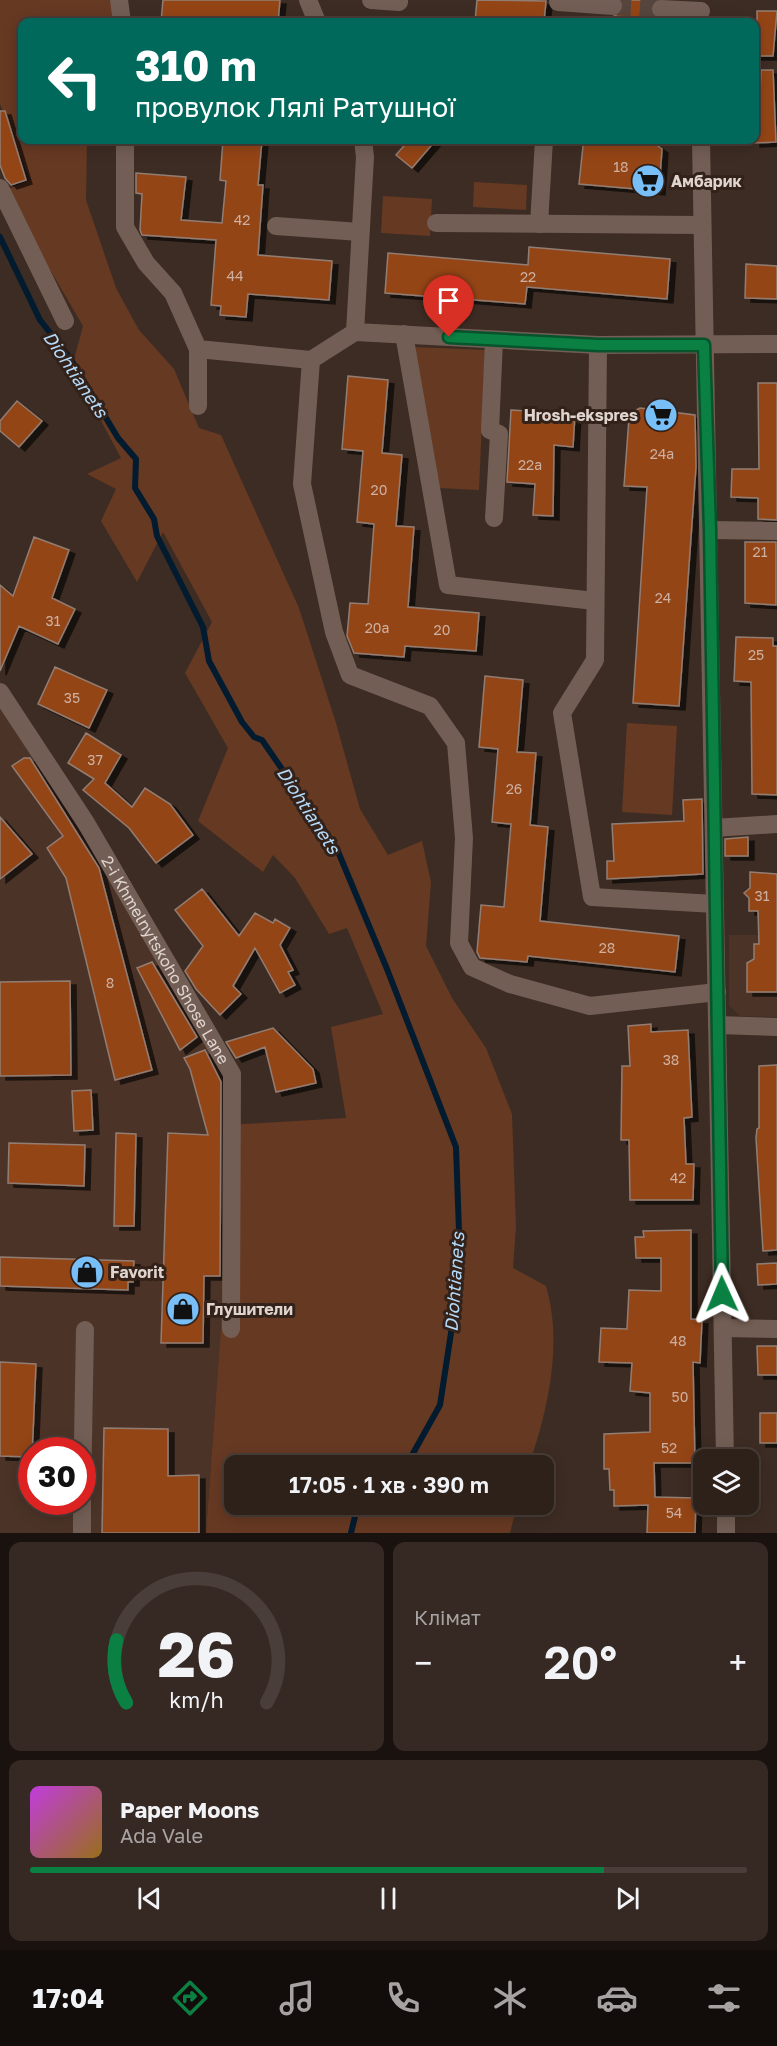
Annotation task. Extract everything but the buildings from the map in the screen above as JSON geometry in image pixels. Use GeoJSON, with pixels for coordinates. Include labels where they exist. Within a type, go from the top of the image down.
{"type":"FeatureCollection","features":[{"type":"Feature","properties":{"kind":"street"},"geometry":{"type":"LineString","coordinates":[[119,0],[121,18]]}},
{"type":"Feature","properties":{"kind":"street"},"geometry":{"type":"LineString","coordinates":[[308,0],[315,18]]}},
{"type":"Feature","properties":{"kind":"street"},"geometry":{"type":"LineString","coordinates":[[371,0],[399,2],[399,0]]}},
{"type":"Feature","properties":{"kind":"street"},"geometry":{"type":"LineString","coordinates":[[558,2],[590,2],[613,6]]}},
{"type":"Feature","properties":{"kind":"street"},"geometry":{"type":"LineString","coordinates":[[661,9],[701,11]]}},
{"type":"Feature","properties":{"kind":"street"},"geometry":{"type":"LineString","coordinates":[[125,144],[125,227],[146,263],[173,293],[198,349],[198,406]]}},
{"type":"Feature","properties":{"kind":"street"},"geometry":{"type":"LineString","coordinates":[[355,332],[365,157],[363,144]]}},
{"type":"Feature","properties":{"kind":"street"},"geometry":{"type":"LineString","coordinates":[[539,224],[544,144]]}},
{"type":"Feature","properties":{"kind":"street"},"geometry":{"type":"LineString","coordinates":[[701,144],[710,530],[725,1449]]}},
{"type":"Feature","properties":{"kind":"street"},"geometry":{"type":"LineString","coordinates":[[0,188],[64,321]]}},
{"type":"Feature","properties":{"kind":"street"},"geometry":{"type":"LineString","coordinates":[[436,223],[702,225]]}},
{"type":"Feature","properties":{"kind":"street"},"geometry":{"type":"LineString","coordinates":[[276,226],[360,232]]}},
{"type":"Feature","properties":{"kind":"street"},"geometry":{"type":"LineString","coordinates":[[198,349],[311,360],[355,332],[598,345],[777,344]]}},
{"type":"Feature","properties":{"kind":"street"},"geometry":{"type":"LineString","coordinates":[[404,334],[448,585],[595,601]]}},
{"type":"Feature","properties":{"kind":"street"},"geometry":{"type":"LineString","coordinates":[[494,339],[490,430],[499,434],[494,518]]}},
{"type":"Feature","properties":{"kind":"street"},"geometry":{"type":"LineString","coordinates":[[598,345],[595,660],[562,713],[592,897],[715,904]]}},
{"type":"Feature","properties":{"kind":"street"},"geometry":{"type":"LineString","coordinates":[[311,360],[301,475],[334,632],[350,675],[430,705],[456,743],[464,838],[459,943],[472,967],[510,984],[552,998],[590,1006],[717,992]]}},
{"type":"Feature","properties":{"kind":"street"},"geometry":{"type":"LineString","coordinates":[[710,530],[777,531]]}},
{"type":"Feature","properties":{"kind":"street","name":"2-i Khmelnytskoho Shose Lane"},"geometry":{"type":"LineString","coordinates":[[0,692],[86,823],[232,1074],[231,1329]]}},
{"type":"Feature","properties":{"kind":"street"},"geometry":{"type":"LineString","coordinates":[[714,828],[777,824]]}},
{"type":"Feature","properties":{"kind":"street"},"geometry":{"type":"LineString","coordinates":[[717,1025],[777,1027]]}},
{"type":"Feature","properties":{"kind":"street"},"geometry":{"type":"LineString","coordinates":[[723,1328],[777,1329]]}},
{"type":"Feature","properties":{"kind":"street"},"geometry":{"type":"LineString","coordinates":[[83,1437],[85,1330]]}},
{"type":"Feature","properties":{"kind":"street"},"geometry":{"type":"LineString","coordinates":[[82,1515],[82,1533]]}},
{"type":"Feature","properties":{"kind":"street"},"geometry":{"type":"LineString","coordinates":[[726,1515],[726,1533]]}},
{"type":"Feature","properties":{"kind":"shaded area"},"geometry":{"type":"Polygon","coordinates":[[[0,0],[119,0],[121,18],[18,18],[18,144],[87,144],[86,200],[116,288],[139,330],[174,369],[199,428],[221,435],[299,608],[336,723],[360,809],[388,855],[422,841],[431,882],[426,946],[452,998],[486,1048],[512,1114],[516,1227],[513,1268],[546,1286],[551,1308],[553,1353],[551,1376],[542,1422],[532,1455],[224,1455],[224,1515],[514,1515],[510,1533],[206,1533],[221,1327],[227,1125],[346,1118],[331,1027],[383,1014],[347,928],[329,934],[295,878],[273,855],[263,872],[198,821],[228,748],[185,673],[212,622],[163,532],[137,582],[101,521],[116,489],[87,474],[121,458],[72,367],[83,326],[4,191],[30,180],[0,104],[0,0]]]}},
{"type":"Feature","properties":{"kind":"shaded area"},"geometry":{"type":"Polygon","coordinates":[[[474,182],[527,185],[526,210],[473,207],[474,182]]]}},
{"type":"Feature","properties":{"kind":"shaded area"},"geometry":{"type":"Polygon","coordinates":[[[383,196],[432,199],[430,236],[381,233],[383,196]]]}},
{"type":"Feature","properties":{"kind":"shaded area"},"geometry":{"type":"Polygon","coordinates":[[[414,347],[485,350],[479,490],[439,488],[414,347]]]}},
{"type":"Feature","properties":{"kind":"shaded area"},"geometry":{"type":"Polygon","coordinates":[[[0,701],[81,826],[228,1076],[221,1327],[206,1533],[0,1533],[0,701]]]}},
{"type":"Feature","properties":{"kind":"shaded area"},"geometry":{"type":"Polygon","coordinates":[[[627,723],[677,726],[672,815],[622,812],[627,723]]]}},
{"type":"Feature","properties":{"kind":"shaded area"},"geometry":{"type":"Polygon","coordinates":[[[729,935],[777,935],[777,1017],[740,1016],[729,1006],[729,935]]]}},
{"type":"Feature","properties":{"kind":"waterway","name":"Diohtianets"},"geometry":{"type":"LineString","coordinates":[[0,237],[40,320],[70,358],[118,438],[136,459],[135,488],[154,519],[157,536],[203,627],[209,661],[242,722],[254,737],[262,740],[337,849],[387,969],[456,1147],[459,1231],[451,1333],[440,1405],[412,1455]]}},
{"type":"Feature","properties":{"kind":"waterway","name":"Diohtianets"},"geometry":{"type":"LineString","coordinates":[[351,1533],[355,1515]]}},
{"type":"Feature","properties":{"kind":"tunnel"},"geometry":{"type":"LineString","coordinates":[[613,6],[661,9]]}},
{"type":"Feature","properties":{"kind":"place","name":"Амбарик"},"geometry":{"type":"Point","coordinates":[648,181]}},
{"type":"Feature","properties":{"kind":"place","name":"Hrosh-ekspres"},"geometry":{"type":"Point","coordinates":[661,415]}},
{"type":"Feature","properties":{"kind":"place","name":"Favorit"},"geometry":{"type":"Point","coordinates":[87,1272]}},
{"type":"Feature","properties":{"kind":"place","name":"Глушители"},"geometry":{"type":"Point","coordinates":[183,1309]}},
{"type":"Feature","properties":{"kind":"route"},"geometry":{"type":"LineString","coordinates":[[449,337],[598,345],[704,345],[710,530],[722,1294]]}}]}
